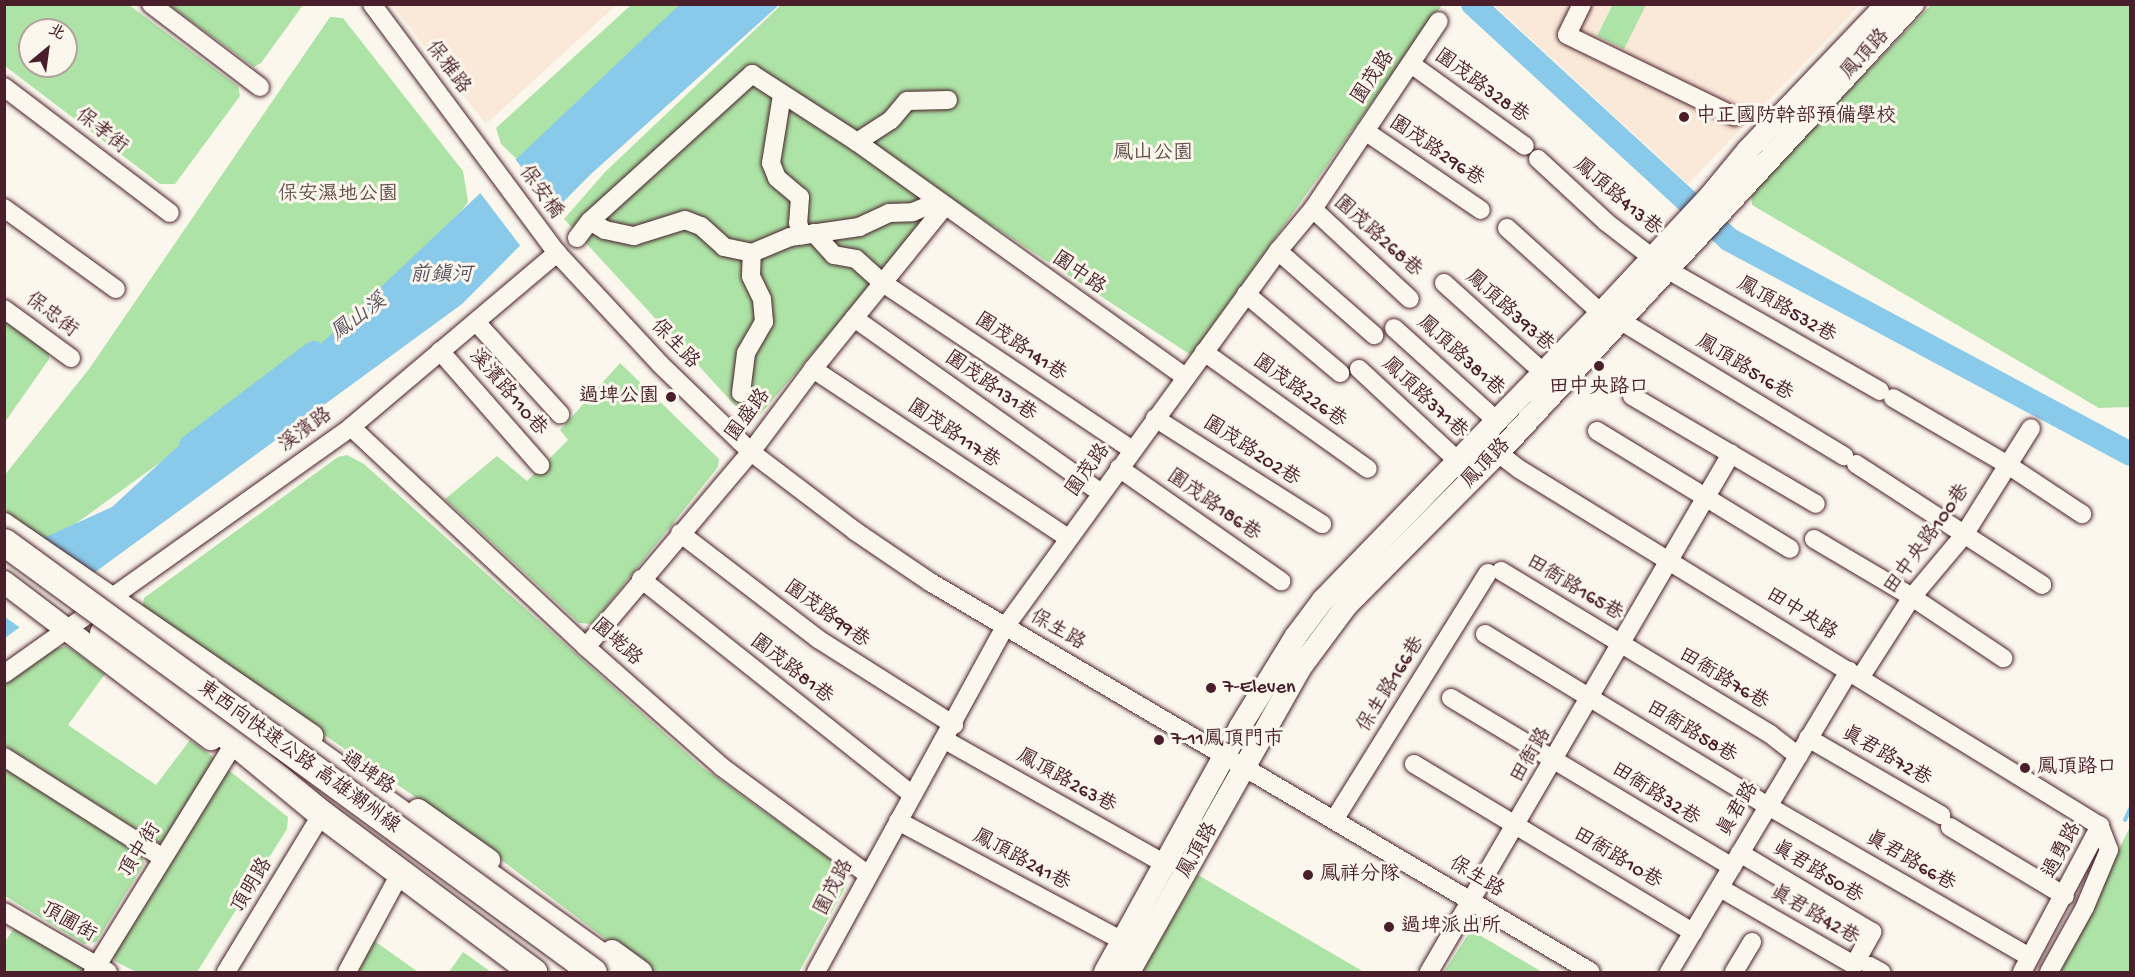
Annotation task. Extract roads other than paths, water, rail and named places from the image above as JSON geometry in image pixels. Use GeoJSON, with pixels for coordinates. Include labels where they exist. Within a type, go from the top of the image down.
{"type":"FeatureCollection","features":[{"type":"Feature","properties":{"kind":"highway","name":"東西向快速公路 高雄潮州線"},"geometry":{"type":"LineString","coordinates":[[4,542],[109,617],[211,696],[593,972]]}},
{"type":"Feature","properties":{"kind":"highway","name":"東西向快速公路 高雄潮州線"},"geometry":{"type":"LineString","coordinates":[[4,562],[109,617],[564,972]]}},
{"type":"Feature","properties":{"kind":"highway"},"geometry":{"type":"LineString","coordinates":[[109,617],[322,814],[533,972]]}},
{"type":"Feature","properties":{"kind":"highway"},"geometry":{"type":"LineString","coordinates":[[109,617],[212,680],[623,972]]}},
{"type":"Feature","properties":{"kind":"main road","name":"鳳頂路"},"geometry":{"type":"LineString","coordinates":[[1718,202],[1748,150],[1887,4]]}},
{"type":"Feature","properties":{"kind":"main road","name":"鳳頂路"},"geometry":{"type":"LineString","coordinates":[[1129,972],[1300,668],[1346,606],[1497,453],[1611,317],[1718,202],[1913,4]]}},
{"type":"Feature","properties":{"kind":"main road","name":"鳳頂路"},"geometry":{"type":"LineString","coordinates":[[1105,972],[1224,755],[1296,636],[1323,600],[1544,374],[1611,317]]}},
{"type":"Feature","properties":{"kind":"main road","name":"過埤路"},"geometry":{"type":"LineString","coordinates":[[4,524],[88,583],[109,617],[457,837],[640,972]]}},
{"type":"Feature","properties":{"kind":"main road"},"geometry":{"type":"LineString","coordinates":[[4,582],[229,753],[394,883],[515,972]]}},
{"type":"Feature","properties":{"kind":"street"},"geometry":{"type":"LineString","coordinates":[[151,4],[260,87]]}},
{"type":"Feature","properties":{"kind":"street","name":"保雅路"},"geometry":{"type":"LineString","coordinates":[[372,4],[487,159]]}},
{"type":"Feature","properties":{"kind":"street"},"geometry":{"type":"LineString","coordinates":[[1582,4],[1567,35],[1734,116]]}},
{"type":"Feature","properties":{"kind":"street","name":"園茂路"},"geometry":{"type":"LineString","coordinates":[[816,972],[867,874],[949,732],[1005,627],[1246,294],[1313,209],[1440,21]]}},
{"type":"Feature","properties":{"kind":"street","name":"園茂路328巷"},"geometry":{"type":"LineString","coordinates":[[1411,64],[1524,146]]}},
{"type":"Feature","properties":{"kind":"street","name":"園中路"},"geometry":{"type":"LineString","coordinates":[[590,221],[752,74],[856,142],[1185,377]]}},
{"type":"Feature","properties":{"kind":"street","name":"保孝街"},"geometry":{"type":"LineString","coordinates":[[4,87],[170,213]]}},
{"type":"Feature","properties":{"kind":"street"},"geometry":{"type":"LineString","coordinates":[[782,95],[771,163],[777,178],[800,197],[798,223],[808,234]]}},
{"type":"Feature","properties":{"kind":"street"},"geometry":{"type":"LineString","coordinates":[[856,142],[891,120],[907,101],[948,100]]}},
{"type":"Feature","properties":{"kind":"street","name":"園茂路296巷"},"geometry":{"type":"LineString","coordinates":[[1365,131],[1480,210]]}},
{"type":"Feature","properties":{"kind":"street","name":"保安橋"},"geometry":{"type":"LineString","coordinates":[[487,159],[557,253]]}},
{"type":"Feature","properties":{"kind":"street","name":"鳳頂路413巷"},"geometry":{"type":"LineString","coordinates":[[1538,159],[1606,222],[1660,264]]}},
{"type":"Feature","properties":{"kind":"street"},"geometry":{"type":"LineString","coordinates":[[577,238],[590,221],[605,230],[634,236],[685,220],[701,226],[724,247],[752,253],[808,234],[859,227],[889,213],[913,212],[940,204]]}},
{"type":"Feature","properties":{"kind":"street","name":"園盛路"},"geometry":{"type":"LineString","coordinates":[[586,647],[641,579],[751,452],[813,369],[883,283],[940,204]]}},
{"type":"Feature","properties":{"kind":"street"},"geometry":{"type":"LineString","coordinates":[[4,208],[116,289]]}},
{"type":"Feature","properties":{"kind":"street","name":"園茂路268巷"},"geometry":{"type":"LineString","coordinates":[[1313,209],[1410,299]]}},
{"type":"Feature","properties":{"kind":"street","name":"鳳頂路516巷"},"geometry":{"type":"LineString","coordinates":[[1507,228],[1611,317],[1850,460],[2042,585]]}},
{"type":"Feature","properties":{"kind":"street","name":"園茂路141巷"},"geometry":{"type":"LineString","coordinates":[[808,234],[834,255],[856,260],[883,283],[1132,450]]}},
{"type":"Feature","properties":{"kind":"street"},"geometry":{"type":"LineString","coordinates":[[1278,251],[1374,334]]}},
{"type":"Feature","properties":{"kind":"street","name":"溪濱路"},"geometry":{"type":"LineString","coordinates":[[4,674],[69,630],[109,617],[351,427],[557,253]]}},
{"type":"Feature","properties":{"kind":"street","name":"保生路"},"geometry":{"type":"LineString","coordinates":[[557,253],[660,364],[751,452],[855,531],[1005,627],[1591,972]]}},
{"type":"Feature","properties":{"kind":"street"},"geometry":{"type":"LineString","coordinates":[[741,393],[746,353],[764,322],[762,299],[751,276],[752,253]]}},
{"type":"Feature","properties":{"kind":"street","name":"鳳頂路532巷"},"geometry":{"type":"LineString","coordinates":[[1660,264],[2008,465],[2082,514]]}},
{"type":"Feature","properties":{"kind":"street","name":"鳳頂路393巷"},"geometry":{"type":"LineString","coordinates":[[1444,283],[1544,374]]}},
{"type":"Feature","properties":{"kind":"street"},"geometry":{"type":"LineString","coordinates":[[1246,294],[1340,373]]}},
{"type":"Feature","properties":{"kind":"street","name":"保忠街"},"geometry":{"type":"LineString","coordinates":[[4,309],[71,358]]}},
{"type":"Feature","properties":{"kind":"street","name":"園茂路131巷"},"geometry":{"type":"LineString","coordinates":[[854,318],[1101,493]]}},
{"type":"Feature","properties":{"kind":"street"},"geometry":{"type":"LineString","coordinates":[[476,322],[560,414]]}},
{"type":"Feature","properties":{"kind":"street","name":"鳳頂路381巷"},"geometry":{"type":"LineString","coordinates":[[1394,328],[1497,421]]}},
{"type":"Feature","properties":{"kind":"street","name":"溪濱路110巷"},"geometry":{"type":"LineString","coordinates":[[440,351],[540,465]]}},
{"type":"Feature","properties":{"kind":"street","name":"園茂路226巷"},"geometry":{"type":"LineString","coordinates":[[1204,352],[1368,469]]}},
{"type":"Feature","properties":{"kind":"street","name":"園茂路117巷"},"geometry":{"type":"LineString","coordinates":[[813,369],[1068,538]]}},
{"type":"Feature","properties":{"kind":"street","name":"鳳頂路371巷"},"geometry":{"type":"LineString","coordinates":[[1359,369],[1458,461]]}},
{"type":"Feature","properties":{"kind":"street"},"geometry":{"type":"LineString","coordinates":[[1632,396],[1816,504]]}},
{"type":"Feature","properties":{"kind":"street","name":"園茂路202巷"},"geometry":{"type":"LineString","coordinates":[[1155,418],[1322,524]]}},
{"type":"Feature","properties":{"kind":"street","name":"園墘路"},"geometry":{"type":"LineString","coordinates":[[351,427],[586,647],[722,766],[867,874]]}},
{"type":"Feature","properties":{"kind":"street","name":"田中央路100巷"},"geometry":{"type":"LineString","coordinates":[[1854,675],[1912,597],[1964,535],[2031,428]]}},
{"type":"Feature","properties":{"kind":"street"},"geometry":{"type":"LineString","coordinates":[[1597,431],[1790,549]]}},
{"type":"Feature","properties":{"kind":"street","name":"田中央路"},"geometry":{"type":"LineString","coordinates":[[1480,439],[1497,453],[2100,826]]}},
{"type":"Feature","properties":{"kind":"street","name":"田衙路"},"geometry":{"type":"LineString","coordinates":[[1429,972],[1623,645],[1731,454]]}},
{"type":"Feature","properties":{"kind":"street","name":"園茂路186巷"},"geometry":{"type":"LineString","coordinates":[[1119,468],[1281,581]]}},
{"type":"Feature","properties":{"kind":"street","name":"園茂路99巷"},"geometry":{"type":"LineString","coordinates":[[680,533],[818,639],[949,732]]}},
{"type":"Feature","properties":{"kind":"street"},"geometry":{"type":"LineString","coordinates":[[1814,539],[1912,597],[2003,658]]}},
{"type":"Feature","properties":{"kind":"street","name":"田衙路165巷"},"geometry":{"type":"LineString","coordinates":[[1495,572],[1623,645]]}},
{"type":"Feature","properties":{"kind":"street","name":"保生路166巷"},"geometry":{"type":"LineString","coordinates":[[1334,820],[1495,572]]}},
{"type":"Feature","properties":{"kind":"street","name":"園茂路81巷"},"geometry":{"type":"LineString","coordinates":[[641,579],[913,795]]}},
{"type":"Feature","properties":{"kind":"street","name":"田衙路58巷"},"geometry":{"type":"LineString","coordinates":[[1485,634],[1768,806]]}},
{"type":"Feature","properties":{"kind":"street","name":"田衙路76巷"},"geometry":{"type":"LineString","coordinates":[[1623,645],[1770,734],[1798,756]]}},
{"type":"Feature","properties":{"kind":"street","name":"真君路"},"geometry":{"type":"LineString","coordinates":[[1669,972],[1808,738],[1854,675]]}},
{"type":"Feature","properties":{"kind":"street","name":"田衙路32巷"},"geometry":{"type":"LineString","coordinates":[[1451,698],[1555,760],[1736,860]]}},
{"type":"Feature","properties":{"kind":"street","name":"鳳頂路263巷"},"geometry":{"type":"LineString","coordinates":[[949,732],[1165,864]]}},
{"type":"Feature","properties":{"kind":"street","name":"真君路72巷"},"geometry":{"type":"LineString","coordinates":[[1808,738],[2065,896]]}},
{"type":"Feature","properties":{"kind":"street","name":"頂中街"},"geometry":{"type":"LineString","coordinates":[[99,970],[163,858],[229,753]]}},
{"type":"Feature","properties":{"kind":"street"},"geometry":{"type":"LineString","coordinates":[[4,757],[163,858]]}},
{"type":"Feature","properties":{"kind":"street","name":"田衙路10巷"},"geometry":{"type":"LineString","coordinates":[[1414,764],[1693,932]]}},
{"type":"Feature","properties":{"kind":"street","name":"真君路66巷"},"geometry":{"type":"LineString","coordinates":[[1768,806],[2026,965]]}},
{"type":"Feature","properties":{"kind":"street","name":"鳳頂路241巷"},"geometry":{"type":"LineString","coordinates":[[898,821],[1123,941]]}},
{"type":"Feature","properties":{"kind":"street","name":"頂明路"},"geometry":{"type":"LineString","coordinates":[[226,972],[318,822]]}},
{"type":"Feature","properties":{"kind":"street","name":"過勇路"},"geometry":{"type":"LineString","coordinates":[[2026,965],[2065,896],[2100,826]]}},
{"type":"Feature","properties":{"kind":"street","name":"過勇路"},"geometry":{"type":"LineString","coordinates":[[2049,972],[2085,907],[2109,850],[2100,826]]}},
{"type":"Feature","properties":{"kind":"street","name":"真君路50巷"},"geometry":{"type":"LineString","coordinates":[[1736,860],[1872,932]]}},
{"type":"Feature","properties":{"kind":"street"},"geometry":{"type":"LineString","coordinates":[[347,972],[394,883]]}},
{"type":"Feature","properties":{"kind":"street","name":"真君路42巷"},"geometry":{"type":"LineString","coordinates":[[1720,888],[1854,965],[1872,932]]}},
{"type":"Feature","properties":{"kind":"street","name":"頂圃街"},"geometry":{"type":"LineString","coordinates":[[6,917],[99,970]]}},
{"type":"Feature","properties":{"kind":"street"},"geometry":{"type":"LineString","coordinates":[[1734,972],[1752,942]]}},
{"type":"Feature","properties":{"kind":"water","name":"前鎮河"},"geometry":{"type":"Polygon","coordinates":[[[679,5],[779,5],[591,174],[462,304],[5,638],[5,566],[37,541],[112,507],[176,448],[252,409],[679,5]]]}},
{"type":"Feature","properties":{"kind":"waterway"},"geometry":{"type":"LineString","coordinates":[[1473,4],[1730,240],[2130,454]]}},
{"type":"Feature","properties":{"kind":"waterway","name":"鳳山溪"},"geometry":{"type":"LineString","coordinates":[[191,446],[314,353]]}},
{"type":"Feature","properties":{"kind":"waterway"},"geometry":{"type":"LineString","coordinates":[[2125,820],[2130,809]]}},
{"type":"Feature","properties":{"kind":"place","name":"中正國防幹部預備學校"},"geometry":{"type":"Point","coordinates":[1684,117]}},
{"type":"Feature","properties":{"kind":"place","name":"田中央路口"},"geometry":{"type":"Point","coordinates":[1599,366]}},
{"type":"Feature","properties":{"kind":"place","name":"過埤公園"},"geometry":{"type":"Point","coordinates":[671,397]}},
{"type":"Feature","properties":{"kind":"place","name":"7-Eleven"},"geometry":{"type":"Point","coordinates":[1211,688]}},
{"type":"Feature","properties":{"kind":"place","name":"7-11鳳頂門市"},"geometry":{"type":"Point","coordinates":[1159,740]}},
{"type":"Feature","properties":{"kind":"place","name":"鳳頂路口"},"geometry":{"type":"Point","coordinates":[2025,768]}},
{"type":"Feature","properties":{"kind":"place","name":"鳳祥分隊"},"geometry":{"type":"Point","coordinates":[1308,875]}},
{"type":"Feature","properties":{"kind":"place","name":"過埤派出所"},"geometry":{"type":"Point","coordinates":[1389,927]}},
{"type":"Feature","properties":{"kind":"park label","name":"鳳山公園"},"geometry":{"type":"Point","coordinates":[1153,154]}},
{"type":"Feature","properties":{"kind":"park label","name":"保安濕地公園"},"geometry":{"type":"Point","coordinates":[338,195]}}]}
